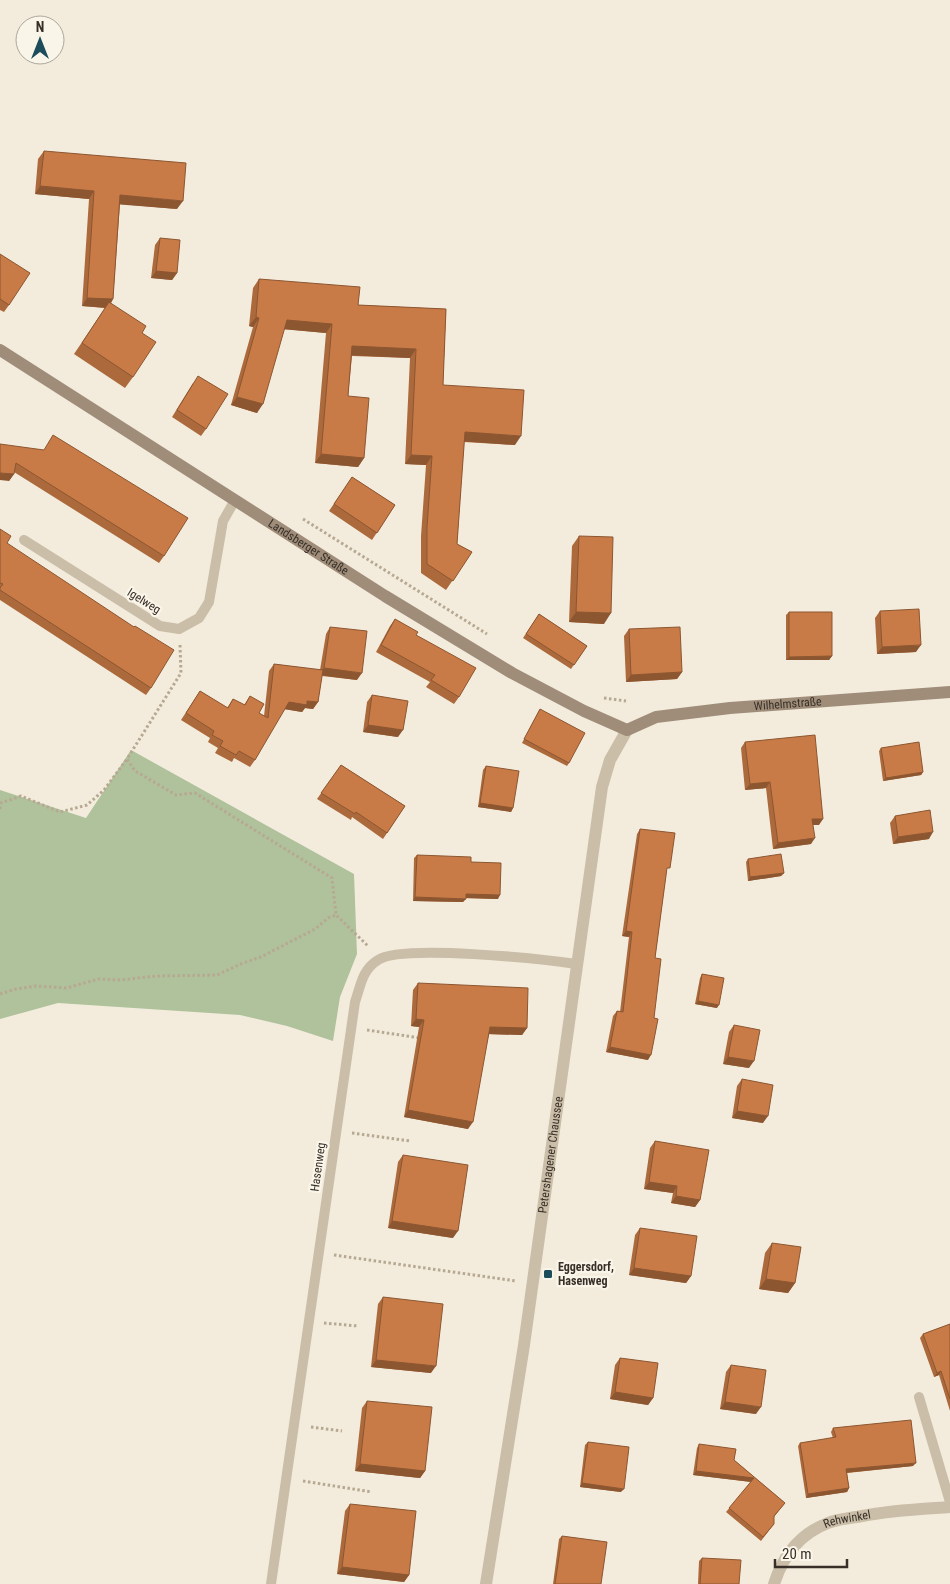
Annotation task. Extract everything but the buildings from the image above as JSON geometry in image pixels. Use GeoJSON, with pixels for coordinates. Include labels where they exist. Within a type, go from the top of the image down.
{"type":"FeatureCollection","features":[{"type":"Feature","properties":{"kind":"main road","name":"Landsberger Straße"},"geometry":{"type":"LineString","coordinates":[[0,350],[385,596],[512,673],[584,711],[627,730]]}},
{"type":"Feature","properties":{"kind":"main road","name":"Wilhelmstraße"},"geometry":{"type":"LineString","coordinates":[[627,730],[656,717],[730,708],[950,692]]}},
{"type":"Feature","properties":{"kind":"street","name":"Petershagener Chaussee"},"geometry":{"type":"LineString","coordinates":[[486,1584],[532,1284],[602,787],[610,760],[627,730]]}},
{"type":"Feature","properties":{"kind":"street","name":"Rehwinkel"},"geometry":{"type":"LineString","coordinates":[[774,1584],[780,1566],[794,1545],[808,1533],[828,1522],[890,1511],[950,1507]]}},
{"type":"Feature","properties":{"kind":"lane"},"geometry":{"type":"LineString","coordinates":[[179,629],[199,618],[209,602],[223,521],[235,500]]}},
{"type":"Feature","properties":{"kind":"lane","name":"Igelweg"},"geometry":{"type":"LineString","coordinates":[[24,540],[160,626],[179,629]]}},
{"type":"Feature","properties":{"kind":"lane"},"geometry":{"type":"LineString","coordinates":[[380,958],[410,952],[552,960],[576,964]]}},
{"type":"Feature","properties":{"kind":"lane","name":"Hasenweg"},"geometry":{"type":"LineString","coordinates":[[271,1584],[354,1002],[366,969],[380,958]]}},
{"type":"Feature","properties":{"kind":"lane"},"geometry":{"type":"LineString","coordinates":[[919,1397],[950,1502]]}},
{"type":"Feature","properties":{"kind":"path"},"geometry":{"type":"LineString","coordinates":[[296,515],[492,637]]}},
{"type":"Feature","properties":{"kind":"path"},"geometry":{"type":"LineString","coordinates":[[0,809],[1,803],[21,796],[60,812],[88,805],[104,790],[127,759],[181,673],[179,629]]}},
{"type":"Feature","properties":{"kind":"path"},"geometry":{"type":"LineString","coordinates":[[598,697],[626,701]]}},
{"type":"Feature","properties":{"kind":"path"},"geometry":{"type":"LineString","coordinates":[[127,759],[135,771],[176,795],[194,793],[332,878],[336,915],[380,958]]}},
{"type":"Feature","properties":{"kind":"path"},"geometry":{"type":"LineString","coordinates":[[0,993],[36,986],[67,988],[98,979],[120,980],[156,976],[216,975],[243,963],[261,958],[336,915]]}},
{"type":"Feature","properties":{"kind":"path"},"geometry":{"type":"LineString","coordinates":[[351,1028],[425,1038]]}},
{"type":"Feature","properties":{"kind":"path"},"geometry":{"type":"LineString","coordinates":[[337,1130],[410,1141]]}},
{"type":"Feature","properties":{"kind":"path"},"geometry":{"type":"LineString","coordinates":[[318,1252],[532,1284]]}},
{"type":"Feature","properties":{"kind":"path"},"geometry":{"type":"LineString","coordinates":[[309,1321],[358,1326]]}},
{"type":"Feature","properties":{"kind":"path"},"geometry":{"type":"LineString","coordinates":[[295,1424],[342,1431]]}},
{"type":"Feature","properties":{"kind":"path"},"geometry":{"type":"LineString","coordinates":[[287,1479],[372,1492]]}},
{"type":"Feature","properties":{"kind":"green space"},"geometry":{"type":"Polygon","coordinates":[[[131,750],[354,874],[357,954],[340,997],[333,1041],[287,1026],[240,1015],[58,1003],[0,1019],[0,790],[86,818],[131,750]]]}},
{"type":"Feature","properties":{"kind":"place","name":"Eggersdorf, Hasenweg"},"geometry":{"type":"Point","coordinates":[548,1274]}}]}
